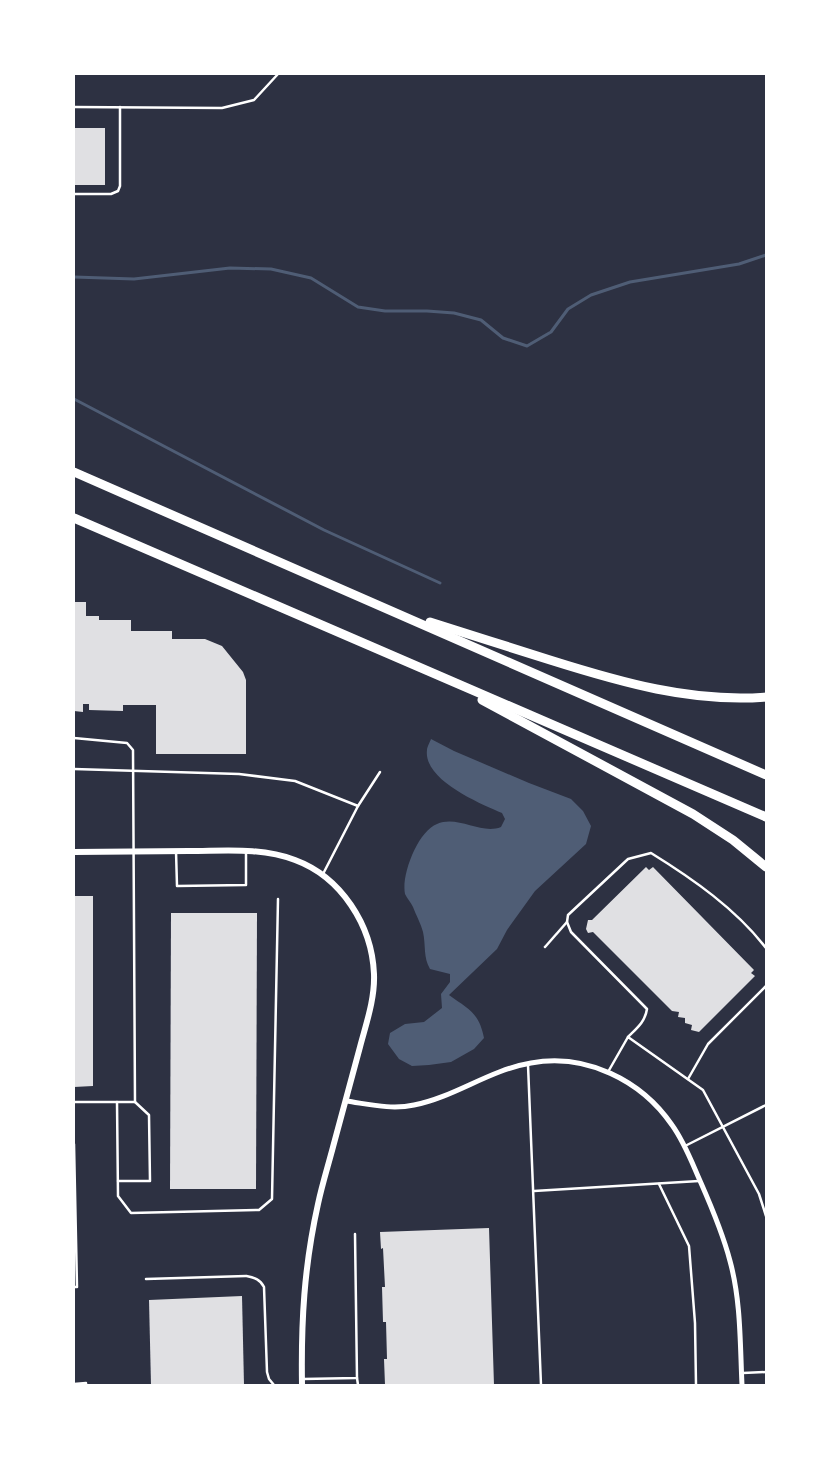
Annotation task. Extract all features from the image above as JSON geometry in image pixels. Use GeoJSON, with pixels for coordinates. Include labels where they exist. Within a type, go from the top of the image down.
{"type":"FeatureCollection","features":[{"type":"Feature","properties":{"kind":"highway"},"geometry":{"type":"LineString","coordinates":[[74,472],[766,775]]}},
{"type":"Feature","properties":{"kind":"highway"},"geometry":{"type":"LineString","coordinates":[[74,518],[766,817]]}},
{"type":"Feature","properties":{"kind":"highway"},"geometry":{"type":"LineString","coordinates":[[382,607],[613,680],[638,686],[708,697],[766,697]]}},
{"type":"Feature","properties":{"kind":"highway"},"geometry":{"type":"LineString","coordinates":[[431,672],[693,814],[732,840],[766,867]]}},
{"type":"Feature","properties":{"kind":"street"},"geometry":{"type":"LineString","coordinates":[[74,852],[246,851],[265,852],[296,860],[337,888],[356,914],[368,936],[374,974],[370,1007],[318,1202],[308,1253],[302,1305],[302,1382]]}},
{"type":"Feature","properties":{"kind":"street"},"geometry":{"type":"LineString","coordinates":[[346,1101],[387,1107],[412,1106],[433,1100],[501,1071],[528,1063],[544,1061],[590,1066],[608,1072],[636,1088],[655,1104],[672,1124],[685,1146],[721,1231],[730,1262],[738,1302],[742,1385]]}},
{"type":"Feature","properties":{"kind":"lane"},"geometry":{"type":"LineString","coordinates":[[74,107],[222,108],[254,100],[278,74]]}},
{"type":"Feature","properties":{"kind":"lane"},"geometry":{"type":"LineString","coordinates":[[74,194],[111,194],[118,192],[120,186],[120,107]]}},
{"type":"Feature","properties":{"kind":"lane"},"geometry":{"type":"LineString","coordinates":[[74,738],[127,743],[133,750],[135,1102]]}},
{"type":"Feature","properties":{"kind":"lane"},"geometry":{"type":"LineString","coordinates":[[74,769],[239,774],[295,781],[358,806]]}},
{"type":"Feature","properties":{"kind":"lane"},"geometry":{"type":"LineString","coordinates":[[322,876],[358,806],[380,772]]}},
{"type":"Feature","properties":{"kind":"lane"},"geometry":{"type":"LineString","coordinates":[[176,851],[177,886],[236,886],[246,885],[246,851]]}},
{"type":"Feature","properties":{"kind":"lane"},"geometry":{"type":"LineString","coordinates":[[608,1072],[628,1037],[642,1024],[647,1009],[571,932],[567,922],[568,915],[628,860],[651,853],[688,875],[734,914],[766,948]]}},
{"type":"Feature","properties":{"kind":"lane"},"geometry":{"type":"LineString","coordinates":[[117,1102],[118,1196],[131,1213],[259,1210],[272,1199],[278,899]]}},
{"type":"Feature","properties":{"kind":"lane"},"geometry":{"type":"LineString","coordinates":[[545,947],[567,922]]}},
{"type":"Feature","properties":{"kind":"lane"},"geometry":{"type":"LineString","coordinates":[[688,1079],[708,1044],[766,986]]}},
{"type":"Feature","properties":{"kind":"lane"},"geometry":{"type":"LineString","coordinates":[[628,1037],[703,1090],[759,1194],[766,1216]]}},
{"type":"Feature","properties":{"kind":"lane"},"geometry":{"type":"LineString","coordinates":[[528,1063],[541,1385]]}},
{"type":"Feature","properties":{"kind":"lane"},"geometry":{"type":"LineString","coordinates":[[74,1102],[135,1102],[149,1115],[150,1181],[118,1181]]}},
{"type":"Feature","properties":{"kind":"lane"},"geometry":{"type":"LineString","coordinates":[[685,1146],[766,1105]]}},
{"type":"Feature","properties":{"kind":"lane"},"geometry":{"type":"LineString","coordinates":[[74,1144],[77,1287],[74,1287]]}},
{"type":"Feature","properties":{"kind":"lane"},"geometry":{"type":"LineString","coordinates":[[534,1191],[700,1181]]}},
{"type":"Feature","properties":{"kind":"lane"},"geometry":{"type":"LineString","coordinates":[[659,1184],[689,1246],[695,1324],[696,1385]]}},
{"type":"Feature","properties":{"kind":"lane"},"geometry":{"type":"LineString","coordinates":[[355,1234],[358,1385]]}},
{"type":"Feature","properties":{"kind":"lane"},"geometry":{"type":"LineString","coordinates":[[146,1279],[246,1276],[256,1278],[261,1282],[264,1287],[267,1372],[269,1379],[274,1385]]}},
{"type":"Feature","properties":{"kind":"lane"},"geometry":{"type":"LineString","coordinates":[[741,1373],[766,1372]]}},
{"type":"Feature","properties":{"kind":"lane"},"geometry":{"type":"LineString","coordinates":[[302,1382],[357,1378]]}},
{"type":"Feature","properties":{"kind":"lane"},"geometry":{"type":"LineString","coordinates":[[74,1384],[86,1383],[86,1385]]}},
{"type":"Feature","properties":{"kind":"water"},"geometry":{"type":"Polygon","coordinates":[[[431,739],[454,751],[571,799],[583,811],[591,826],[586,844],[535,891],[507,930],[497,949],[449,995],[472,1012],[479,1022],[484,1038],[474,1049],[451,1062],[412,1066],[399,1059],[388,1044],[390,1033],[405,1024],[424,1022],[442,1008],[441,994],[450,982],[450,974],[430,969],[422,929],[413,907],[405,894],[404,886],[412,854],[423,835],[437,824],[453,822],[493,829],[501,827],[505,819],[502,813],[468,797],[443,781],[428,761],[427,750],[431,739]]]}},
{"type":"Feature","properties":{"kind":"building"},"geometry":{"type":"Polygon","coordinates":[[[74,128],[105,128],[105,185],[74,185],[74,128]]]}},
{"type":"Feature","properties":{"kind":"building"},"geometry":{"type":"Polygon","coordinates":[[[74,602],[86,602],[86,616],[99,616],[99,620],[131,620],[131,631],[172,631],[172,639],[205,639],[222,646],[243,672],[246,680],[246,754],[156,754],[156,705],[123,705],[123,711],[89,710],[89,704],[83,704],[83,712],[74,711],[74,602]]]}},
{"type":"Feature","properties":{"kind":"building"},"geometry":{"type":"Polygon","coordinates":[[[646,867],[649,870],[653,867],[754,970],[751,973],[755,976],[699,1032],[691,1030],[692,1025],[685,1023],[685,1018],[678,1017],[679,1012],[672,1011],[593,932],[588,933],[586,929],[588,920],[592,920],[646,867]]]}},
{"type":"Feature","properties":{"kind":"building"},"geometry":{"type":"Polygon","coordinates":[[[74,896],[93,896],[93,1086],[74,1087],[74,896]]]}},
{"type":"Feature","properties":{"kind":"building"},"geometry":{"type":"Polygon","coordinates":[[[171,913],[257,913],[256,1189],[170,1189],[171,913]]]}},
{"type":"Feature","properties":{"kind":"building"},"geometry":{"type":"Polygon","coordinates":[[[489,1228],[494,1385],[385,1385],[384,1359],[387,1359],[386,1322],[383,1322],[382,1287],[385,1287],[383,1248],[381,1249],[380,1232],[489,1228]]]}},
{"type":"Feature","properties":{"kind":"building"},"geometry":{"type":"Polygon","coordinates":[[[242,1296],[244,1385],[151,1385],[149,1300],[242,1296]]]}},
{"type":"Feature","properties":{"kind":"waterway"},"geometry":{"type":"LineString","coordinates":[[74,277],[134,279],[230,268],[271,269],[311,278],[358,307],[385,311],[454,313],[481,320],[503,338],[527,346],[551,332],[568,309],[591,295],[630,282],[739,264],[766,255]]}},
{"type":"Feature","properties":{"kind":"waterway"},"geometry":{"type":"LineString","coordinates":[[74,399],[324,530],[440,583]]}}]}
